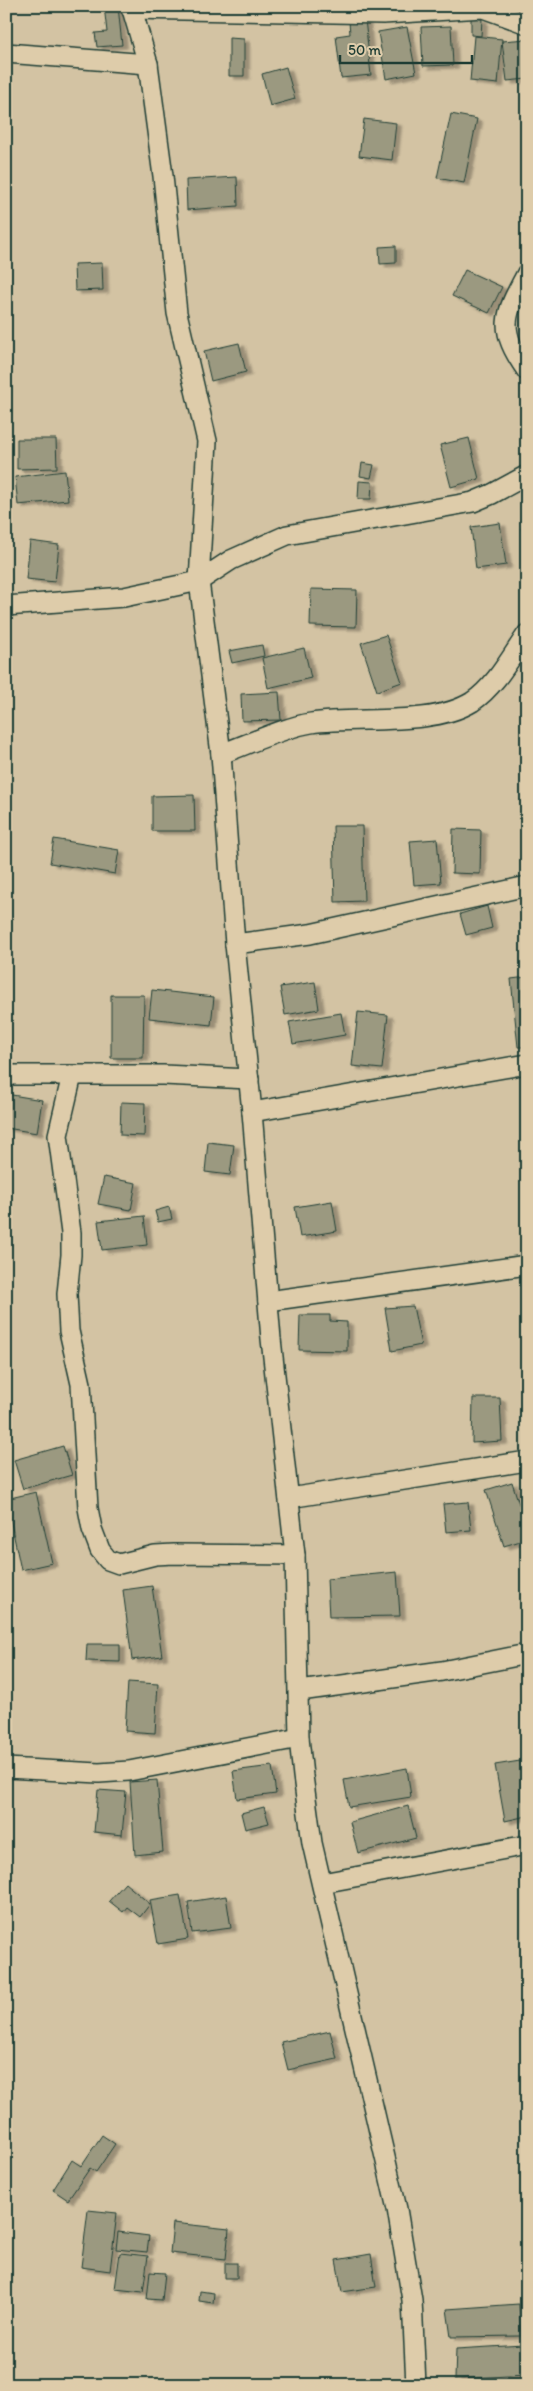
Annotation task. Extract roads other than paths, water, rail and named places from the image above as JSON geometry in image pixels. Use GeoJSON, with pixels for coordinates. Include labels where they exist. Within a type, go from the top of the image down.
{"type":"FeatureCollection","features":[{"type":"Feature","properties":{"kind":"street"},"geometry":{"type":"LineString","coordinates":[[416,2385],[412,2300],[397,2209],[312,1843],[299,1738],[300,1691],[295,1555],[268,1300],[235,944],[220,754],[199,581],[207,441],[177,313],[164,176],[148,64],[131,8],[383,14],[483,8],[527,24]]}},
{"type":"Feature","properties":{"kind":"street"},"geometry":{"type":"LineString","coordinates":[[6,53],[148,64]]}},
{"type":"Feature","properties":{"kind":"street"},"geometry":{"type":"LineString","coordinates":[[527,273],[510,306],[506,322],[508,338],[527,371]]}},
{"type":"Feature","properties":{"kind":"street"},"geometry":{"type":"LineString","coordinates":[[6,606],[124,597],[199,581],[231,560],[287,536],[473,502],[527,475]]}},
{"type":"Feature","properties":{"kind":"street"},"geometry":{"type":"LineString","coordinates":[[220,754],[308,724],[332,720],[430,717],[452,710],[471,702],[487,689],[527,634]]}},
{"type":"Feature","properties":{"kind":"street"},"geometry":{"type":"LineString","coordinates":[[235,944],[319,932],[527,886]]}},
{"type":"Feature","properties":{"kind":"street"},"geometry":{"type":"LineString","coordinates":[[252,1112],[527,1064]]}},
{"type":"Feature","properties":{"kind":"street"},"geometry":{"type":"LineString","coordinates":[[6,1075],[163,1075],[249,1079]]}},
{"type":"Feature","properties":{"kind":"street"},"geometry":{"type":"LineString","coordinates":[[72,1075],[58,1135],[71,1233],[69,1331],[81,1384],[88,1508],[92,1529],[100,1550],[108,1560],[119,1564],[155,1555],[174,1554],[295,1555]]}},
{"type":"Feature","properties":{"kind":"street"},"geometry":{"type":"LineString","coordinates":[[268,1300],[527,1265]]}},
{"type":"Feature","properties":{"kind":"street"},"geometry":{"type":"LineString","coordinates":[[289,1498],[527,1461]]}},
{"type":"Feature","properties":{"kind":"street"},"geometry":{"type":"LineString","coordinates":[[300,1691],[442,1671],[527,1654]]}},
{"type":"Feature","properties":{"kind":"street"},"geometry":{"type":"LineString","coordinates":[[6,1768],[99,1773],[129,1771],[299,1738]]}},
{"type":"Feature","properties":{"kind":"street"},"geometry":{"type":"LineString","coordinates":[[322,1883],[527,1845]]}}]}
